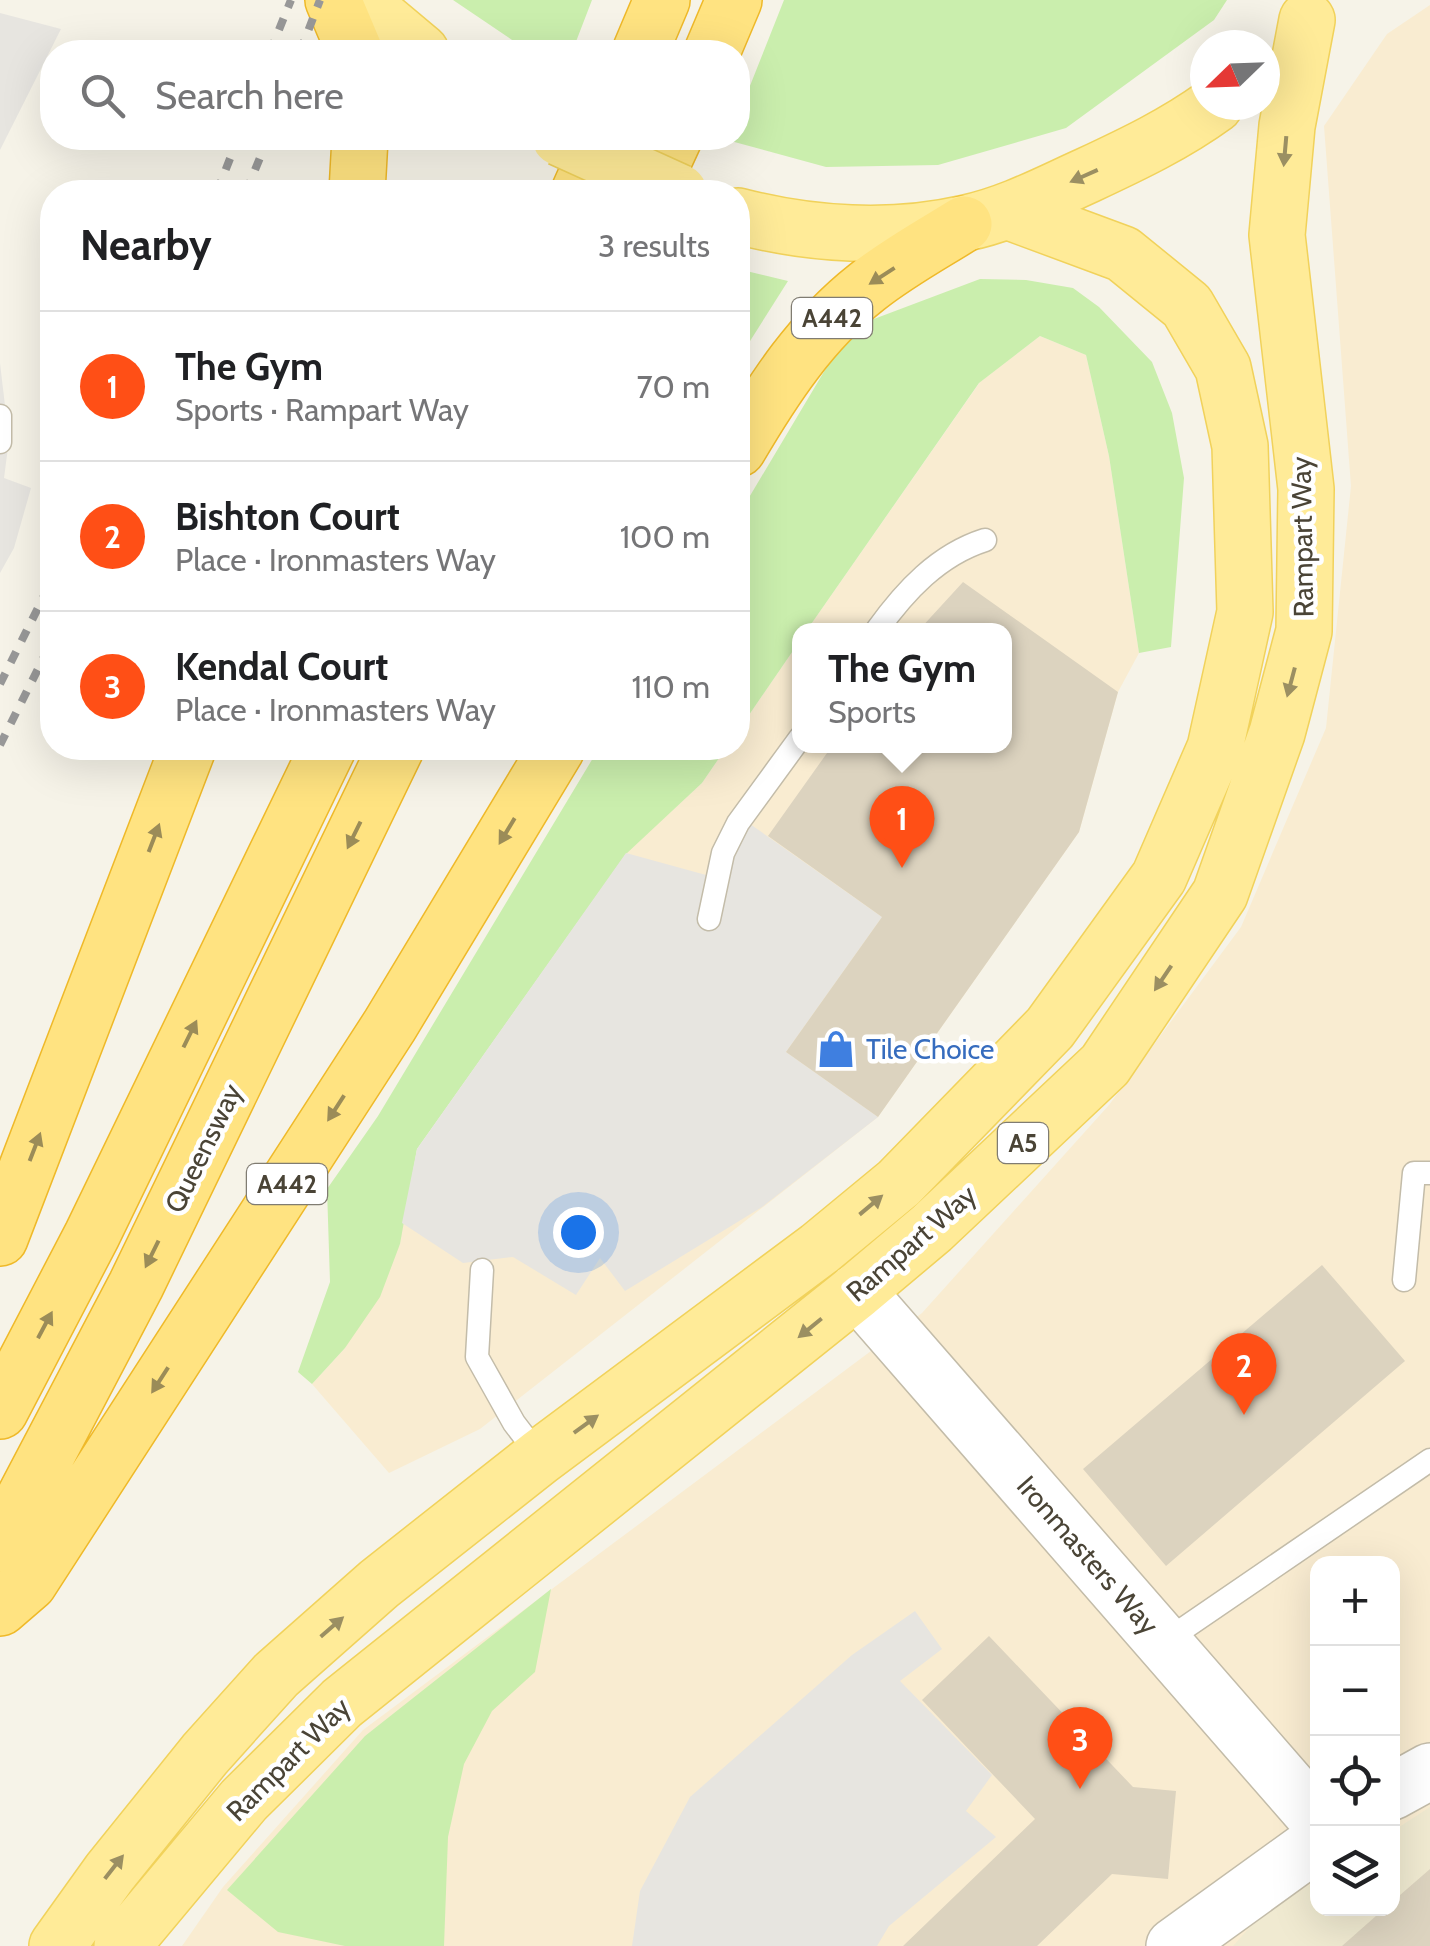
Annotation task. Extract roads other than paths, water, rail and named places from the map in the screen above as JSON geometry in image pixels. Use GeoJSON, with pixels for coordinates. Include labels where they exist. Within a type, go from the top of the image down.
{"type":"FeatureCollection","features":[{"type":"Feature","properties":{"kind":"highway"},"geometry":{"type":"LineString","coordinates":[[645,40],[662,0]]}},
{"type":"Feature","properties":{"kind":"highway"},"geometry":{"type":"LineString","coordinates":[[717,40],[734,0]]}},
{"type":"Feature","properties":{"kind":"highway"},"geometry":{"type":"LineString","coordinates":[[358,180],[359,150]]}},
{"type":"Feature","properties":{"kind":"highway"},"geometry":{"type":"LineString","coordinates":[[584,180],[598,150]]}},
{"type":"Feature","properties":{"kind":"highway"},"geometry":{"type":"LineString","coordinates":[[655,180],[668,150]]}},
{"type":"Feature","properties":{"kind":"highway","name":"A442"},"geometry":{"type":"LineString","coordinates":[[750,429],[778,382],[823,326],[868,285],[986,218]]}},
{"type":"Feature","properties":{"kind":"highway"},"geometry":{"type":"LineString","coordinates":[[0,1238],[183,760]]}},
{"type":"Feature","properties":{"kind":"highway"},"geometry":{"type":"LineString","coordinates":[[0,1411],[92,1235],[322,760]]}},
{"type":"Feature","properties":{"kind":"highway","name":"Queensway"},"geometry":{"type":"LineString","coordinates":[[0,1544],[136,1286],[390,760]]}},
{"type":"Feature","properties":{"kind":"highway","name":"A442"},"geometry":{"type":"LineString","coordinates":[[0,1608],[28,1583],[39,1567],[390,1025],[550,760]]}},
{"type":"Feature","properties":{"kind":"main road"},"geometry":{"type":"LineString","coordinates":[[1280,46],[1313,10]]}},
{"type":"Feature","properties":{"kind":"main road","name":"Rampart Way"},"geometry":{"type":"LineString","coordinates":[[122,1946],[244,1800],[342,1703],[857,1291],[932,1228],[1106,1065],[1220,894],[1278,733],[1304,631],[1306,489],[1277,235],[1287,126],[1313,10]]}},
{"type":"Feature","properties":{"kind":"main road"},"geometry":{"type":"LineString","coordinates":[[356,24],[394,40]]}},
{"type":"Feature","properties":{"kind":"main road"},"geometry":{"type":"LineString","coordinates":[[750,219],[781,227],[867,233],[986,218],[1173,136],[1195,120]]}},
{"type":"Feature","properties":{"kind":"main road"},"geometry":{"type":"LineString","coordinates":[[587,150],[653,180]]}},
{"type":"Feature","properties":{"kind":"main road","name":"Rampart Way"},"geometry":{"type":"LineString","coordinates":[[57,1946],[181,1784],[276,1676],[379,1584],[540,1457],[819,1249],[898,1183],[1050,1028],[1159,877],[1215,748],[1245,612],[1240,446],[1222,368],[1187,306],[1123,254],[986,218]]}},
{"type":"Feature","properties":{"kind":"street","name":"Ironmasters Way"},"geometry":{"type":"LineString","coordinates":[[857,1291],[1310,1811]]}},
{"type":"Feature","properties":{"kind":"street"},"geometry":{"type":"LineString","coordinates":[[1174,1946],[1310,1848]]}},
{"type":"Feature","properties":{"kind":"lane"},"geometry":{"type":"LineString","coordinates":[[0,416],[0,442]]}},
{"type":"Feature","properties":{"kind":"lane"},"geometry":{"type":"LineString","coordinates":[[883,623],[930,570],[957,549],[985,540]]}},
{"type":"Feature","properties":{"kind":"lane"},"geometry":{"type":"LineString","coordinates":[[708,919],[723,853],[738,823],[792,749]]}},
{"type":"Feature","properties":{"kind":"lane"},"geometry":{"type":"LineString","coordinates":[[1404,1280],[1414,1173],[1430,1173]]}},
{"type":"Feature","properties":{"kind":"lane"},"geometry":{"type":"LineString","coordinates":[[482,1270],[477,1357],[514,1423],[540,1457]]}},
{"type":"Feature","properties":{"kind":"lane"},"geometry":{"type":"LineString","coordinates":[[1164,1642],[1430,1460]]}},
{"type":"Feature","properties":{"kind":"railway"},"geometry":{"type":"LineString","coordinates":[[275,40],[291,0]]}},
{"type":"Feature","properties":{"kind":"railway"},"geometry":{"type":"LineString","coordinates":[[305,40],[320,0]]}},
{"type":"Feature","properties":{"kind":"railway"},"geometry":{"type":"LineString","coordinates":[[222,180],[233,150]]}},
{"type":"Feature","properties":{"kind":"railway"},"geometry":{"type":"LineString","coordinates":[[251,180],[263,150]]}},
{"type":"Feature","properties":{"kind":"railway"},"geometry":{"type":"LineString","coordinates":[[0,684],[40,604]]}},
{"type":"Feature","properties":{"kind":"railway"},"geometry":{"type":"LineString","coordinates":[[0,745],[40,665]]}},
{"type":"Feature","properties":{"kind":"place","name":"The Gym"},"geometry":{"type":"Point","coordinates":[902,868]}},
{"type":"Feature","properties":{"kind":"place","name":"Tile Choice"},"geometry":{"type":"Point","coordinates":[836,1049]}},
{"type":"Feature","properties":{"kind":"place","name":"Bishton Court"},"geometry":{"type":"Point","coordinates":[1244,1415]}},
{"type":"Feature","properties":{"kind":"place","name":"Kendal Court"},"geometry":{"type":"Point","coordinates":[1080,1789]}}]}
